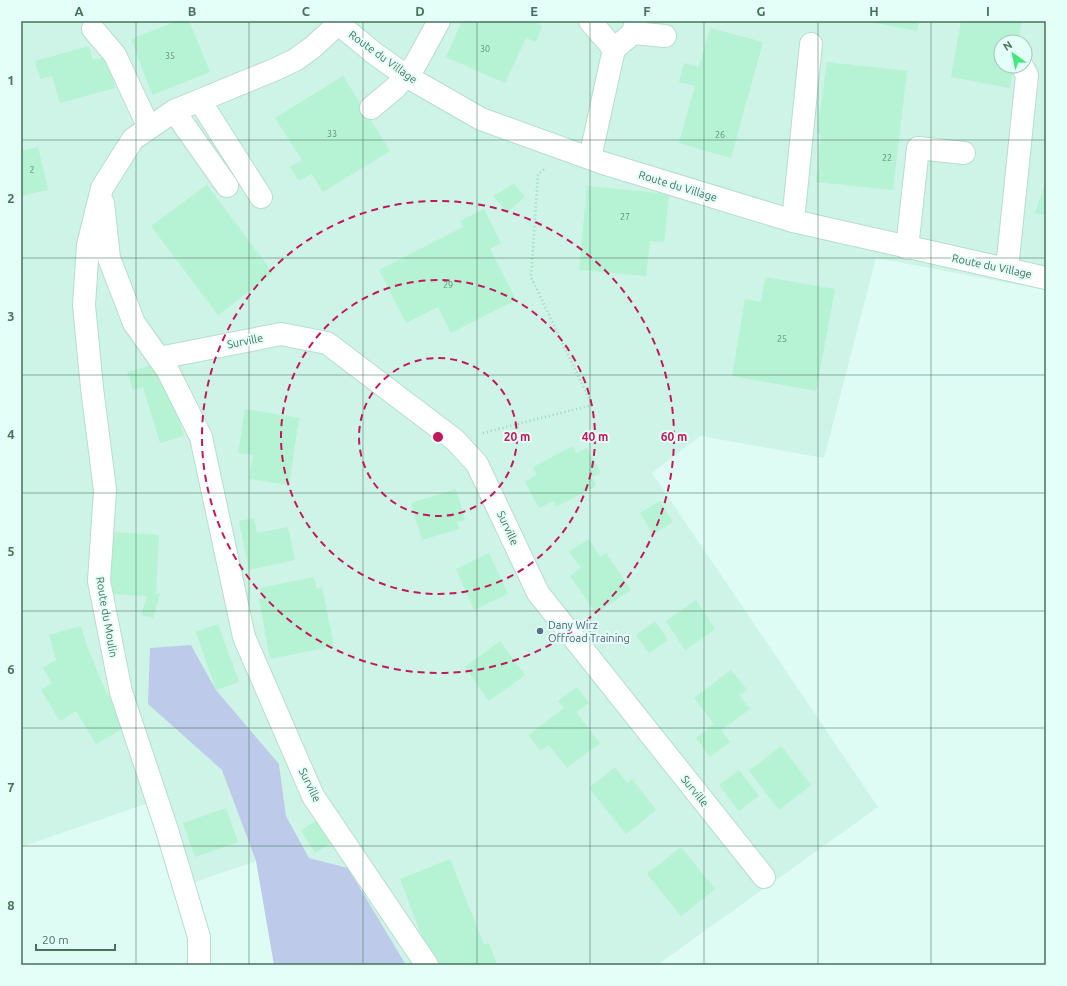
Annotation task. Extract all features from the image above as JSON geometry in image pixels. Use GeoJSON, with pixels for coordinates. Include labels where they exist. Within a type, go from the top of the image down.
{"type":"FeatureCollection","features":[{"type":"Feature","properties":{"kind":"street"},"geometry":{"type":"LineString","coordinates":[[371,108],[395,88],[406,76],[420,57],[439,21]]}},
{"type":"Feature","properties":{"kind":"street"},"geometry":{"type":"LineString","coordinates":[[590,21],[614,49]]}},
{"type":"Feature","properties":{"kind":"street","name":"Route du Village"},"geometry":{"type":"LineString","coordinates":[[102,188],[133,139],[174,111],[295,60],[313,47],[336,23],[374,54],[406,76],[481,119],[590,158],[794,221],[907,248],[1046,278]]}},
{"type":"Feature","properties":{"kind":"street"},"geometry":{"type":"LineString","coordinates":[[590,158],[614,49],[635,27],[666,36]]}},
{"type":"Feature","properties":{"kind":"street"},"geometry":{"type":"LineString","coordinates":[[93,29],[115,55],[149,128]]}},
{"type":"Feature","properties":{"kind":"street"},"geometry":{"type":"LineString","coordinates":[[794,221],[811,44]]}},
{"type":"Feature","properties":{"kind":"street"},"geometry":{"type":"LineString","coordinates":[[1007,269],[1026,74]]}},
{"type":"Feature","properties":{"kind":"street"},"geometry":{"type":"LineString","coordinates":[[200,101],[260,197]]}},
{"type":"Feature","properties":{"kind":"street"},"geometry":{"type":"LineString","coordinates":[[174,111],[227,186]]}},
{"type":"Feature","properties":{"kind":"street"},"geometry":{"type":"LineString","coordinates":[[907,248],[918,148],[964,153]]}},
{"type":"Feature","properties":{"kind":"street","name":"Surville"},"geometry":{"type":"LineString","coordinates":[[102,188],[110,258],[134,323],[168,371],[201,437],[244,637],[313,796],[427,965]]}},
{"type":"Feature","properties":{"kind":"street","name":"Route du Moulin"},"geometry":{"type":"LineString","coordinates":[[102,188],[88,245],[84,305],[92,388],[105,490],[99,581],[120,692],[167,830],[198,937],[199,965]]}},
{"type":"Feature","properties":{"kind":"street","name":"Surville"},"geometry":{"type":"LineString","coordinates":[[159,358],[281,334],[327,343],[455,440],[477,464],[538,593],[764,878]]}},
{"type":"Feature","properties":{"kind":"path"},"geometry":{"type":"LineString","coordinates":[[455,440],[592,405],[531,277],[538,174],[549,166]]}},
{"type":"Feature","properties":{"kind":"shaded area"},"geometry":{"type":"Polygon","coordinates":[[[21,21],[1046,21],[1046,290],[876,258],[824,458],[700,436],[652,473],[878,807],[657,965],[406,965],[348,868],[309,858],[286,816],[279,764],[216,690],[191,645],[148,704],[222,769],[256,861],[184,886],[157,800],[21,847],[21,21]]]}},
{"type":"Feature","properties":{"kind":"shaded area"},"geometry":{"type":"Polygon","coordinates":[[[191,645],[216,690],[279,764],[286,816],[309,858],[348,868],[406,965],[274,965],[256,861],[222,770],[148,704],[150,648],[191,645]]]}},
{"type":"Feature","properties":{"kind":"building"},"geometry":{"type":"Polygon","coordinates":[[[177,21],[189,21],[210,72],[152,95],[131,39],[177,21]]]}},
{"type":"Feature","properties":{"kind":"building"},"geometry":{"type":"Polygon","coordinates":[[[462,21],[533,21],[542,26],[536,42],[526,38],[505,83],[446,57],[462,21]]]}},
{"type":"Feature","properties":{"kind":"building"},"geometry":{"type":"Polygon","coordinates":[[[871,21],[919,21],[917,31],[871,21]]]}},
{"type":"Feature","properties":{"kind":"building"},"geometry":{"type":"Polygon","coordinates":[[[961,21],[1022,21],[1020,34],[993,34],[993,74],[1013,74],[1010,88],[951,77],[961,21]]]}},
{"type":"Feature","properties":{"kind":"building"},"geometry":{"type":"Polygon","coordinates":[[[710,28],[763,42],[731,158],[679,143],[695,86],[679,82],[684,63],[699,67],[710,28]]]}},
{"type":"Feature","properties":{"kind":"building"},"geometry":{"type":"Polygon","coordinates":[[[89,46],[93,60],[107,56],[115,88],[60,103],[52,76],[40,79],[35,61],[89,46]]]}},
{"type":"Feature","properties":{"kind":"building"},"geometry":{"type":"Polygon","coordinates":[[[827,62],[907,71],[893,190],[816,182],[821,134],[817,133],[827,62]]]}},
{"type":"Feature","properties":{"kind":"building"},"geometry":{"type":"Polygon","coordinates":[[[343,76],[390,151],[323,192],[312,174],[299,181],[290,167],[302,160],[275,118],[343,76]]]}},
{"type":"Feature","properties":{"kind":"building"},"geometry":{"type":"Polygon","coordinates":[[[38,147],[48,190],[21,196],[21,151],[38,147]]]}},
{"type":"Feature","properties":{"kind":"building"},"geometry":{"type":"Polygon","coordinates":[[[1046,180],[1046,216],[1035,213],[1046,180]]]}},
{"type":"Feature","properties":{"kind":"building"},"geometry":{"type":"Polygon","coordinates":[[[514,184],[525,197],[507,212],[493,196],[514,184]]]}},
{"type":"Feature","properties":{"kind":"building"},"geometry":{"type":"Polygon","coordinates":[[[207,185],[273,273],[218,315],[151,226],[207,185]]]}},
{"type":"Feature","properties":{"kind":"building"},"geometry":{"type":"Polygon","coordinates":[[[587,186],[669,194],[664,242],[650,241],[646,276],[579,270],[587,186]]]}},
{"type":"Feature","properties":{"kind":"building"},"geometry":{"type":"Polygon","coordinates":[[[484,209],[501,243],[490,249],[516,300],[451,333],[438,307],[406,323],[379,270],[463,227],[460,221],[484,209]]]}},
{"type":"Feature","properties":{"kind":"building"},"geometry":{"type":"Polygon","coordinates":[[[765,277],[835,289],[816,391],[732,376],[745,299],[761,302],[765,277]]]}},
{"type":"Feature","properties":{"kind":"building"},"geometry":{"type":"Polygon","coordinates":[[[152,365],[160,382],[167,380],[184,436],[160,443],[143,387],[133,390],[127,372],[152,365]]]}},
{"type":"Feature","properties":{"kind":"building"},"geometry":{"type":"Polygon","coordinates":[[[245,409],[299,418],[289,485],[249,479],[253,455],[238,453],[245,409]]]}},
{"type":"Feature","properties":{"kind":"building"},"geometry":{"type":"Polygon","coordinates":[[[573,446],[576,453],[587,448],[601,473],[592,477],[596,486],[556,507],[553,501],[539,508],[525,482],[537,475],[533,467],[573,446]]]}},
{"type":"Feature","properties":{"kind":"building"},"geometry":{"type":"Polygon","coordinates":[[[456,489],[465,520],[457,522],[459,529],[422,540],[411,503],[456,489]]]}},
{"type":"Feature","properties":{"kind":"building"},"geometry":{"type":"Polygon","coordinates":[[[660,501],[673,522],[653,534],[640,513],[660,501]]]}},
{"type":"Feature","properties":{"kind":"building"},"geometry":{"type":"Polygon","coordinates":[[[254,518],[257,533],[288,527],[295,560],[249,570],[239,521],[254,518]]]}},
{"type":"Feature","properties":{"kind":"building"},"geometry":{"type":"Polygon","coordinates":[[[113,532],[159,535],[156,593],[160,594],[153,618],[141,615],[147,596],[110,594],[113,532]]]}},
{"type":"Feature","properties":{"kind":"building"},"geometry":{"type":"Polygon","coordinates":[[[589,539],[600,557],[606,553],[631,590],[596,613],[570,576],[581,568],[569,552],[589,539]]]}},
{"type":"Feature","properties":{"kind":"building"},"geometry":{"type":"Polygon","coordinates":[[[489,553],[508,594],[474,610],[456,569],[489,553]]]}},
{"type":"Feature","properties":{"kind":"building"},"geometry":{"type":"Polygon","coordinates":[[[314,577],[317,589],[322,587],[334,646],[270,659],[259,599],[263,598],[260,588],[314,577]]]}},
{"type":"Feature","properties":{"kind":"building"},"geometry":{"type":"Polygon","coordinates":[[[696,600],[715,629],[685,650],[666,621],[696,600]]]}},
{"type":"Feature","properties":{"kind":"building"},"geometry":{"type":"Polygon","coordinates":[[[655,621],[668,640],[649,653],[636,635],[655,621]]]}},
{"type":"Feature","properties":{"kind":"building"},"geometry":{"type":"Polygon","coordinates":[[[218,624],[239,682],[216,690],[196,632],[218,624]]]}},
{"type":"Feature","properties":{"kind":"building"},"geometry":{"type":"Polygon","coordinates":[[[81,626],[87,646],[105,690],[127,726],[96,744],[76,711],[60,721],[41,690],[52,683],[43,668],[56,660],[49,635],[81,626]]]}},
{"type":"Feature","properties":{"kind":"building"},"geometry":{"type":"Polygon","coordinates":[[[500,641],[525,675],[489,701],[465,667],[500,641]]]}},
{"type":"Feature","properties":{"kind":"building"},"geometry":{"type":"Polygon","coordinates":[[[731,670],[747,690],[739,695],[750,709],[721,730],[730,742],[710,757],[696,738],[714,724],[694,698],[731,670]]]}},
{"type":"Feature","properties":{"kind":"building"},"geometry":{"type":"Polygon","coordinates":[[[577,687],[589,703],[576,712],[600,743],[567,768],[549,745],[540,751],[529,735],[564,708],[558,701],[577,687]]]}},
{"type":"Feature","properties":{"kind":"building"},"geometry":{"type":"Polygon","coordinates":[[[781,746],[811,785],[779,810],[749,771],[781,746]]]}},
{"type":"Feature","properties":{"kind":"building"},"geometry":{"type":"Polygon","coordinates":[[[615,767],[627,783],[632,779],[656,810],[626,834],[589,788],[615,767]]]}},
{"type":"Feature","properties":{"kind":"building"},"geometry":{"type":"Polygon","coordinates":[[[739,770],[759,796],[739,811],[719,785],[739,770]]]}},
{"type":"Feature","properties":{"kind":"building"},"geometry":{"type":"Polygon","coordinates":[[[226,808],[238,842],[195,857],[183,823],[226,808]]]}},
{"type":"Feature","properties":{"kind":"building"},"geometry":{"type":"Polygon","coordinates":[[[321,818],[335,841],[315,853],[301,830],[321,818]]]}},
{"type":"Feature","properties":{"kind":"building"},"geometry":{"type":"Polygon","coordinates":[[[681,847],[715,889],[681,916],[647,874],[681,847]]]}},
{"type":"Feature","properties":{"kind":"building"},"geometry":{"type":"Polygon","coordinates":[[[450,859],[484,945],[489,943],[497,965],[444,965],[443,963],[433,965],[400,879],[450,859]]]}},
{"type":"Feature","properties":{"kind":"place","name":"Dany Wirz Offroad Training"},"geometry":{"type":"Point","coordinates":[540,631]}}]}
